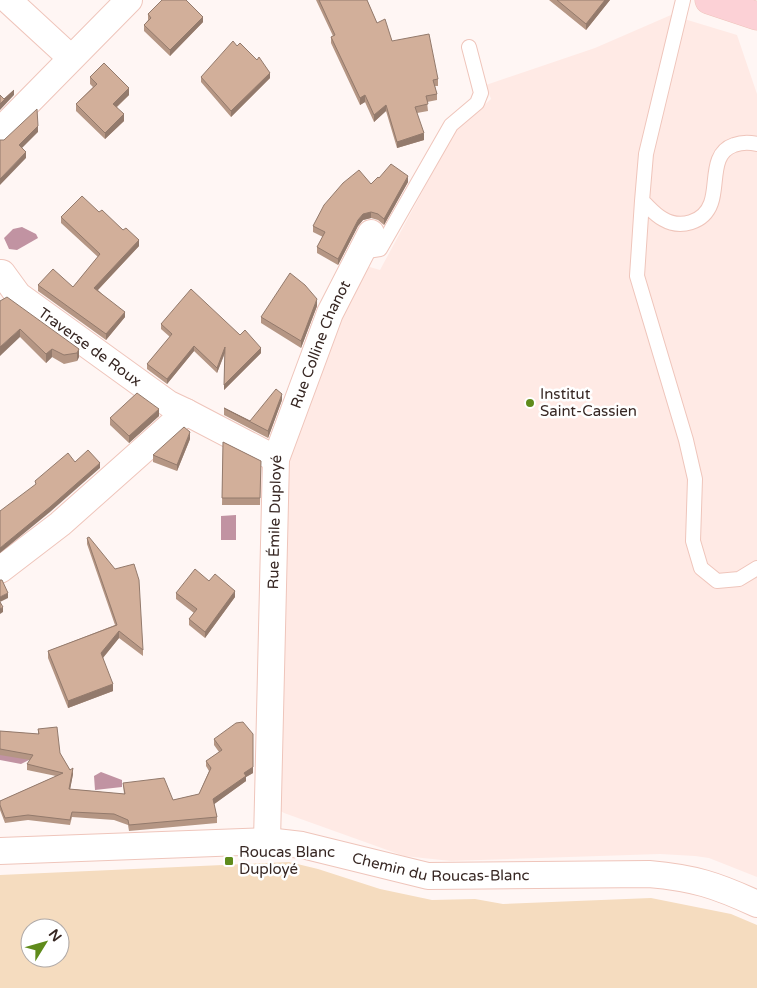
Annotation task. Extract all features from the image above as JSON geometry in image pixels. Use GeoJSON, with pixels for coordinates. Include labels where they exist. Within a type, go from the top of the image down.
{"type":"FeatureCollection","features":[{"type":"Feature","properties":{"kind":"street"},"geometry":{"type":"LineString","coordinates":[[8,0],[71,58]]}},
{"type":"Feature","properties":{"kind":"street"},"geometry":{"type":"LineString","coordinates":[[0,131],[129,0]]}},
{"type":"Feature","properties":{"kind":"street"},"geometry":{"type":"LineString","coordinates":[[709,0],[757,16]]}},
{"type":"Feature","properties":{"kind":"street","name":"Rue Colline Chanot"},"geometry":{"type":"LineString","coordinates":[[276,459],[330,313],[366,243]]}},
{"type":"Feature","properties":{"kind":"street","name":"Traverse de Roux"},"geometry":{"type":"LineString","coordinates":[[2,273],[18,296],[169,404],[186,412]]}},
{"type":"Feature","properties":{"kind":"street"},"geometry":{"type":"LineString","coordinates":[[0,570],[60,524],[186,412]]}},
{"type":"Feature","properties":{"kind":"street","name":"Rue Émile Duployé"},"geometry":{"type":"LineString","coordinates":[[186,412],[276,459],[267,841]]}},
{"type":"Feature","properties":{"kind":"street","name":"Chemin du Roucas-Blanc"},"geometry":{"type":"LineString","coordinates":[[0,851],[267,841],[302,845],[428,876],[649,874],[685,878],[720,886],[757,904]]}},
{"type":"Feature","properties":{"kind":"lane"},"geometry":{"type":"LineString","coordinates":[[683,0],[646,154],[637,276],[686,440],[695,479],[693,541],[701,568],[717,581],[739,579],[757,568]]}},
{"type":"Feature","properties":{"kind":"lane"},"geometry":{"type":"LineString","coordinates":[[366,243],[380,249],[452,125],[478,103],[481,93],[469,47]]}},
{"type":"Feature","properties":{"kind":"lane"},"geometry":{"type":"LineString","coordinates":[[642,200],[662,219],[680,224],[696,222],[711,204],[718,161],[722,152],[740,143],[757,144]]}},
{"type":"Feature","properties":{"kind":"shaded area","name":"Institut Saint-Cassien"},"geometry":{"type":"Polygon","coordinates":[[[671,15],[737,35],[757,94],[757,877],[709,858],[695,856],[660,854],[451,861],[404,856],[284,813],[279,810],[282,469],[325,336],[363,265],[380,270],[455,131],[491,99],[486,85],[595,48],[671,15]]]}},
{"type":"Feature","properties":{"kind":"shaded area"},"geometry":{"type":"Polygon","coordinates":[[[22,227],[36,234],[38,238],[17,250],[9,249],[4,238],[13,229],[22,227]]]}},
{"type":"Feature","properties":{"kind":"shaded area"},"geometry":{"type":"Polygon","coordinates":[[[236,515],[236,540],[221,540],[221,516],[236,515]]]}},
{"type":"Feature","properties":{"kind":"shaded area"},"geometry":{"type":"Polygon","coordinates":[[[0,742],[34,742],[29,760],[21,764],[0,760],[0,742]]]}},
{"type":"Feature","properties":{"kind":"shaded area"},"geometry":{"type":"Polygon","coordinates":[[[101,772],[122,780],[122,787],[95,790],[94,776],[101,772]]]}},
{"type":"Feature","properties":{"kind":"shaded area"},"geometry":{"type":"Polygon","coordinates":[[[289,862],[318,869],[380,889],[432,900],[475,899],[503,904],[651,898],[731,914],[757,925],[757,988],[0,988],[0,875],[289,862]]]}},
{"type":"Feature","properties":{"kind":"building"},"geometry":{"type":"Polygon","coordinates":[[[162,0],[186,0],[203,17],[170,50],[144,25],[151,18],[148,14],[162,0]]]}},
{"type":"Feature","properties":{"kind":"building"},"geometry":{"type":"Polygon","coordinates":[[[319,0],[367,0],[377,23],[385,19],[392,41],[429,34],[438,79],[433,80],[437,94],[426,96],[428,104],[415,107],[424,133],[397,142],[386,105],[374,115],[365,95],[360,98],[331,37],[335,35],[319,0]]]}},
{"type":"Feature","properties":{"kind":"building"},"geometry":{"type":"Polygon","coordinates":[[[557,0],[605,0],[586,24],[557,0]]]}},
{"type":"Feature","properties":{"kind":"building"},"geometry":{"type":"Polygon","coordinates":[[[233,41],[237,46],[240,43],[257,60],[259,57],[270,73],[231,111],[201,77],[233,41]]]}},
{"type":"Feature","properties":{"kind":"building"},"geometry":{"type":"Polygon","coordinates":[[[104,63],[129,88],[113,104],[124,114],[105,133],[76,104],[97,84],[90,77],[104,63]]]}},
{"type":"Feature","properties":{"kind":"building"},"geometry":{"type":"Polygon","coordinates":[[[14,90],[0,104],[0,95],[4,99],[14,90]]]}},
{"type":"Feature","properties":{"kind":"building"},"geometry":{"type":"Polygon","coordinates":[[[37,109],[38,126],[19,145],[26,152],[0,179],[0,140],[4,140],[37,109]]]}},
{"type":"Feature","properties":{"kind":"building"},"geometry":{"type":"Polygon","coordinates":[[[391,164],[408,176],[384,219],[378,214],[371,212],[363,214],[338,259],[317,247],[325,232],[313,226],[324,205],[343,183],[359,170],[371,184],[391,164]]]}},
{"type":"Feature","properties":{"kind":"building"},"geometry":{"type":"Polygon","coordinates":[[[82,196],[99,212],[102,210],[123,230],[126,228],[139,240],[94,288],[125,312],[106,334],[38,285],[53,269],[73,287],[100,254],[61,217],[82,196]]]}},
{"type":"Feature","properties":{"kind":"building"},"geometry":{"type":"Polygon","coordinates":[[[290,273],[305,285],[317,299],[301,341],[261,317],[290,273]]]}},
{"type":"Feature","properties":{"kind":"building"},"geometry":{"type":"Polygon","coordinates":[[[191,289],[240,335],[245,330],[261,348],[224,385],[225,347],[217,368],[194,346],[167,379],[147,364],[172,334],[161,324],[191,289]]]}},
{"type":"Feature","properties":{"kind":"building"},"geometry":{"type":"Polygon","coordinates":[[[7,297],[79,349],[77,353],[64,355],[52,349],[46,354],[20,329],[0,347],[0,301],[7,297]]]}},
{"type":"Feature","properties":{"kind":"building"},"geometry":{"type":"Polygon","coordinates":[[[276,389],[282,394],[268,431],[224,408],[250,421],[276,389]]]}},
{"type":"Feature","properties":{"kind":"building"},"geometry":{"type":"Polygon","coordinates":[[[137,393],[159,409],[129,436],[110,418],[137,393]]]}},
{"type":"Feature","properties":{"kind":"building"},"geometry":{"type":"Polygon","coordinates":[[[184,427],[190,432],[177,465],[153,455],[184,427]]]}},
{"type":"Feature","properties":{"kind":"building"},"geometry":{"type":"Polygon","coordinates":[[[223,442],[261,461],[260,498],[222,498],[223,442]]]}},
{"type":"Feature","properties":{"kind":"building"},"geometry":{"type":"Polygon","coordinates":[[[88,450],[100,463],[0,548],[0,511],[36,484],[35,481],[68,453],[75,462],[88,450]]]}},
{"type":"Feature","properties":{"kind":"building"},"geometry":{"type":"Polygon","coordinates":[[[89,537],[115,569],[134,564],[139,580],[143,650],[119,631],[101,653],[113,684],[68,701],[48,651],[117,625],[87,538],[89,537]]]}},
{"type":"Feature","properties":{"kind":"building"},"geometry":{"type":"Polygon","coordinates":[[[195,569],[209,581],[215,574],[235,591],[205,632],[189,619],[197,609],[176,593],[195,569]]]}},
{"type":"Feature","properties":{"kind":"building"},"geometry":{"type":"Polygon","coordinates":[[[0,580],[2,580],[8,593],[0,597],[0,580]]]}},
{"type":"Feature","properties":{"kind":"building"},"geometry":{"type":"Polygon","coordinates":[[[243,722],[253,734],[253,767],[244,773],[246,776],[213,799],[217,817],[129,825],[128,820],[114,814],[72,812],[70,820],[28,815],[5,818],[0,805],[0,801],[63,773],[27,764],[33,755],[0,749],[0,731],[39,734],[38,729],[57,727],[60,753],[70,770],[73,768],[69,789],[125,794],[123,783],[164,778],[173,800],[199,794],[211,768],[206,761],[222,750],[214,739],[236,723],[243,722]]]}},
{"type":"Feature","properties":{"kind":"place","name":"Institut Saint-Cassien"},"geometry":{"type":"Point","coordinates":[530,403]}},
{"type":"Feature","properties":{"kind":"place","name":"Roucas Blanc Duployé"},"geometry":{"type":"Point","coordinates":[229,861]}}]}
